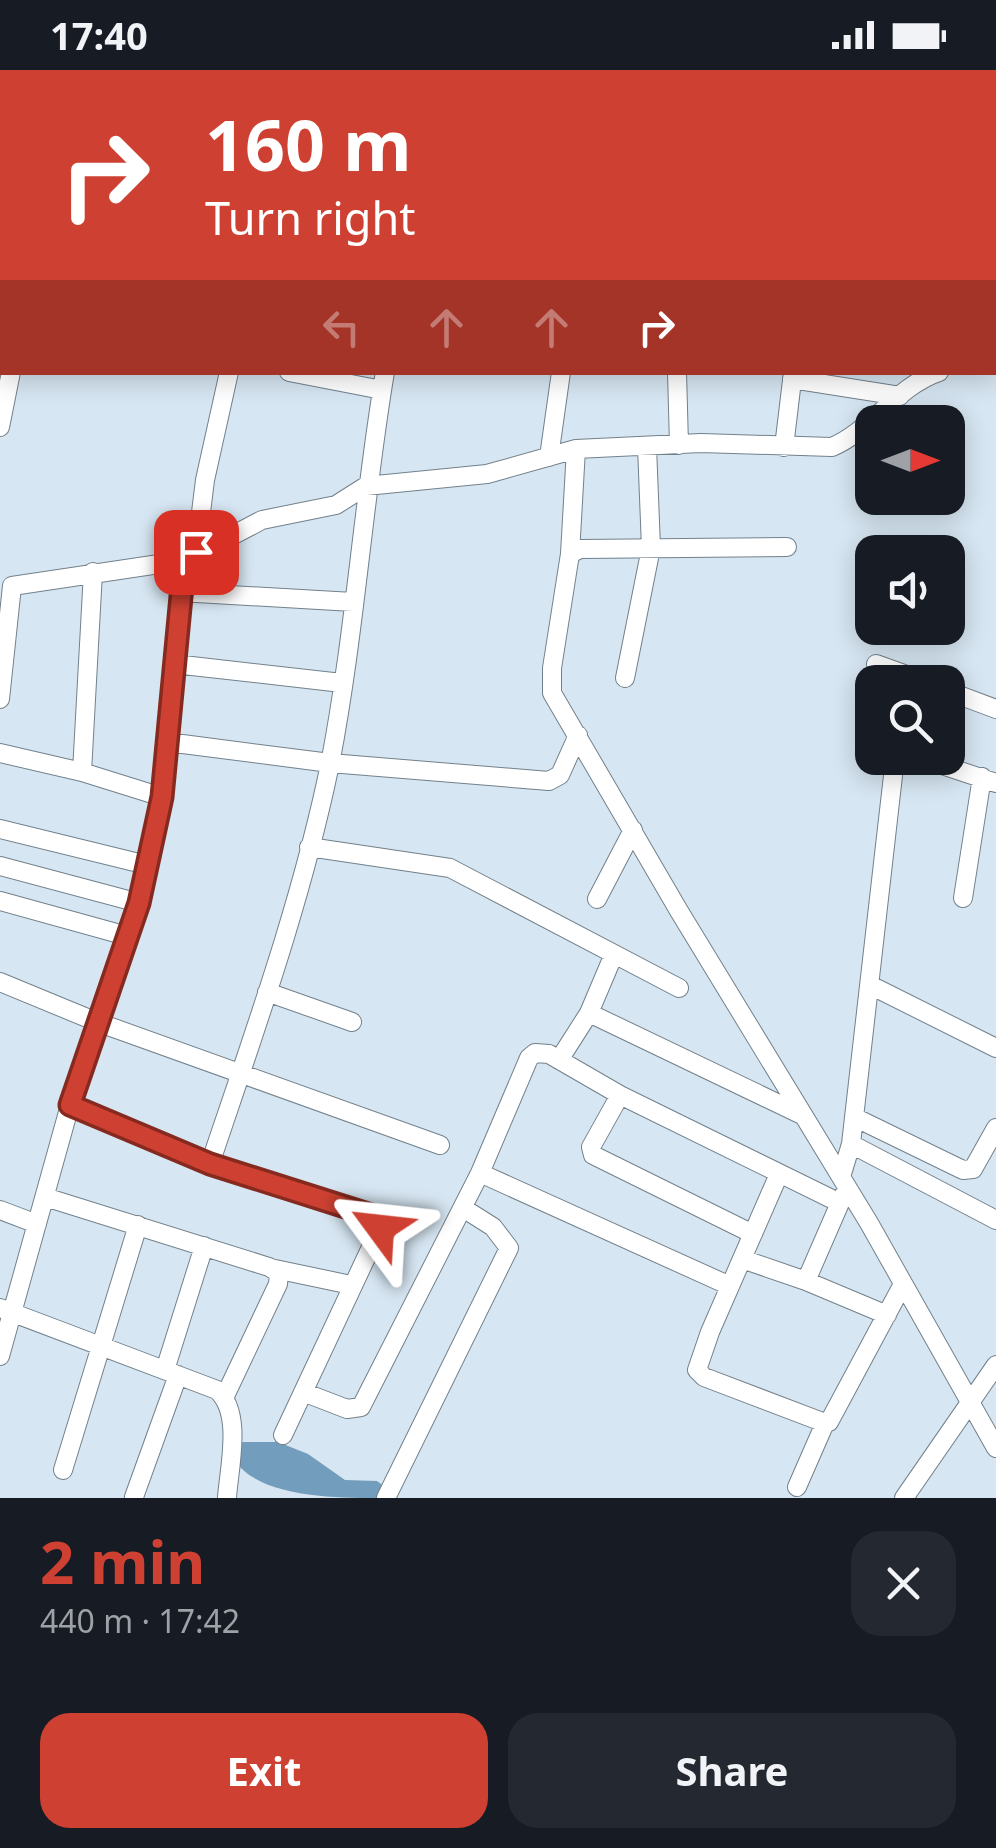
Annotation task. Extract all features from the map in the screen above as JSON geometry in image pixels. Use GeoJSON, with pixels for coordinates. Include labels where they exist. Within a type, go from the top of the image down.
{"type":"FeatureCollection","features":[{"type":"Feature","properties":{"kind":"street"},"geometry":{"type":"LineString","coordinates":[[0,426],[10,375]]}},
{"type":"Feature","properties":{"kind":"street"},"geometry":{"type":"LineString","coordinates":[[0,1356],[6,1311],[37,1224],[97,1022],[139,903],[162,797],[180,592],[228,375]]}},
{"type":"Feature","properties":{"kind":"street"},"geometry":{"type":"LineString","coordinates":[[210,1164],[267,992],[330,764],[383,382],[317,375]]}},
{"type":"Feature","properties":{"kind":"street"},"geometry":{"type":"LineString","coordinates":[[549,457],[561,375]]}},
{"type":"Feature","properties":{"kind":"street"},"geometry":{"type":"LineString","coordinates":[[677,375],[679,445]]}},
{"type":"Feature","properties":{"kind":"street"},"geometry":{"type":"LineString","coordinates":[[0,700],[6,668],[5,588],[16,584],[191,556],[262,520],[336,504],[366,486],[487,474],[576,450],[679,445],[832,447],[850,440],[900,396],[935,375]]}},
{"type":"Feature","properties":{"kind":"street"},"geometry":{"type":"LineString","coordinates":[[784,447],[793,376],[900,396]]}},
{"type":"Feature","properties":{"kind":"street"},"geometry":{"type":"LineString","coordinates":[[625,678],[651,548],[648,446]]}},
{"type":"Feature","properties":{"kind":"street"},"geometry":{"type":"LineString","coordinates":[[576,450],[570,554],[551,687],[843,1189],[904,1284],[996,1448]]}},
{"type":"Feature","properties":{"kind":"street"},"geometry":{"type":"LineString","coordinates":[[570,554],[580,549],[787,547]]}},
{"type":"Feature","properties":{"kind":"street"},"geometry":{"type":"LineString","coordinates":[[82,772],[93,572]]}},
{"type":"Feature","properties":{"kind":"street"},"geometry":{"type":"LineString","coordinates":[[180,592],[353,602]]}},
{"type":"Feature","properties":{"kind":"street"},"geometry":{"type":"LineString","coordinates":[[174,664],[342,683]]}},
{"type":"Feature","properties":{"kind":"street"},"geometry":{"type":"LineString","coordinates":[[965,696],[996,708]]}},
{"type":"Feature","properties":{"kind":"street"},"geometry":{"type":"LineString","coordinates":[[167,742],[330,764],[549,781],[560,775],[578,735]]}},
{"type":"Feature","properties":{"kind":"street"},"geometry":{"type":"LineString","coordinates":[[0,753],[82,772],[162,797]]}},
{"type":"Feature","properties":{"kind":"street"},"geometry":{"type":"LineString","coordinates":[[962,898],[989,780],[965,772]]}},
{"type":"Feature","properties":{"kind":"street"},"geometry":{"type":"LineString","coordinates":[[806,1280],[843,1189],[851,1144],[893,775]]}},
{"type":"Feature","properties":{"kind":"street"},"geometry":{"type":"LineString","coordinates":[[0,829],[147,865]]}},
{"type":"Feature","properties":{"kind":"street"},"geometry":{"type":"LineString","coordinates":[[597,899],[633,830]]}},
{"type":"Feature","properties":{"kind":"street"},"geometry":{"type":"LineString","coordinates":[[310,847],[450,868],[679,988]]}},
{"type":"Feature","properties":{"kind":"street"},"geometry":{"type":"LineString","coordinates":[[0,866],[139,903]]}},
{"type":"Feature","properties":{"kind":"street"},"geometry":{"type":"LineString","coordinates":[[0,900],[128,936]]}},
{"type":"Feature","properties":{"kind":"street"},"geometry":{"type":"LineString","coordinates":[[559,1060],[589,1013],[614,954]]}},
{"type":"Feature","properties":{"kind":"street"},"geometry":{"type":"LineString","coordinates":[[870,985],[996,1048]]}},
{"type":"Feature","properties":{"kind":"street"},"geometry":{"type":"LineString","coordinates":[[1,986],[440,1145]]}},
{"type":"Feature","properties":{"kind":"street"},"geometry":{"type":"LineString","coordinates":[[267,992],[352,1022]]}},
{"type":"Feature","properties":{"kind":"street"},"geometry":{"type":"LineString","coordinates":[[589,1013],[804,1116]]}},
{"type":"Feature","properties":{"kind":"street"},"geometry":{"type":"LineString","coordinates":[[302,1392],[346,1409],[360,1407],[480,1173],[529,1058],[542,1052],[780,1174],[843,1189]]}},
{"type":"Feature","properties":{"kind":"street"},"geometry":{"type":"LineString","coordinates":[[620,1095],[591,1147],[593,1155],[753,1234]]}},
{"type":"Feature","properties":{"kind":"street"},"geometry":{"type":"LineString","coordinates":[[70,1105],[210,1164],[374,1216],[379,1221],[380,1228],[283,1435]]}},
{"type":"Feature","properties":{"kind":"street"},"geometry":{"type":"LineString","coordinates":[[854,1117],[953,1166],[969,1170],[974,1168],[996,1128]]}},
{"type":"Feature","properties":{"kind":"street"},"geometry":{"type":"LineString","coordinates":[[851,1144],[996,1220]]}},
{"type":"Feature","properties":{"kind":"street"},"geometry":{"type":"LineString","coordinates":[[480,1173],[730,1286]]}},
{"type":"Feature","properties":{"kind":"street"},"geometry":{"type":"LineString","coordinates":[[780,1174],[730,1286],[698,1364],[698,1373],[825,1423]]}},
{"type":"Feature","properties":{"kind":"street"},"geometry":{"type":"LineString","coordinates":[[45,1197],[274,1269],[351,1285]]}},
{"type":"Feature","properties":{"kind":"street"},"geometry":{"type":"LineString","coordinates":[[386,1498],[509,1248],[494,1228],[462,1208]]}},
{"type":"Feature","properties":{"kind":"street"},"geometry":{"type":"LineString","coordinates":[[0,1210],[37,1224]]}},
{"type":"Feature","properties":{"kind":"street"},"geometry":{"type":"LineString","coordinates":[[63,1470],[138,1226]]}},
{"type":"Feature","properties":{"kind":"street"},"geometry":{"type":"LineString","coordinates":[[134,1496],[172,1373],[204,1246]]}},
{"type":"Feature","properties":{"kind":"street"},"geometry":{"type":"LineString","coordinates":[[742,1259],[806,1280],[887,1315]]}},
{"type":"Feature","properties":{"kind":"street"},"geometry":{"type":"LineString","coordinates":[[227,1498],[231,1431],[225,1396],[278,1284],[280,1277],[274,1269]]}},
{"type":"Feature","properties":{"kind":"street"},"geometry":{"type":"LineString","coordinates":[[798,1487],[825,1423],[904,1284]]}},
{"type":"Feature","properties":{"kind":"street"},"geometry":{"type":"LineString","coordinates":[[6,1311],[225,1396]]}},
{"type":"Feature","properties":{"kind":"street"},"geometry":{"type":"LineString","coordinates":[[904,1498],[996,1367]]}},
{"type":"Feature","properties":{"kind":"water"},"geometry":{"type":"Polygon","coordinates":[[[241,1442],[278,1442],[308,1454],[345,1480],[377,1481],[385,1487],[384,1498],[300,1493],[261,1482],[234,1459],[241,1442]]]}},
{"type":"Feature","properties":{"kind":"route"},"geometry":{"type":"LineString","coordinates":[[196,552],[184,565],[162,797],[139,903],[70,1105],[210,1164],[374,1216],[380,1228]]}}]}
